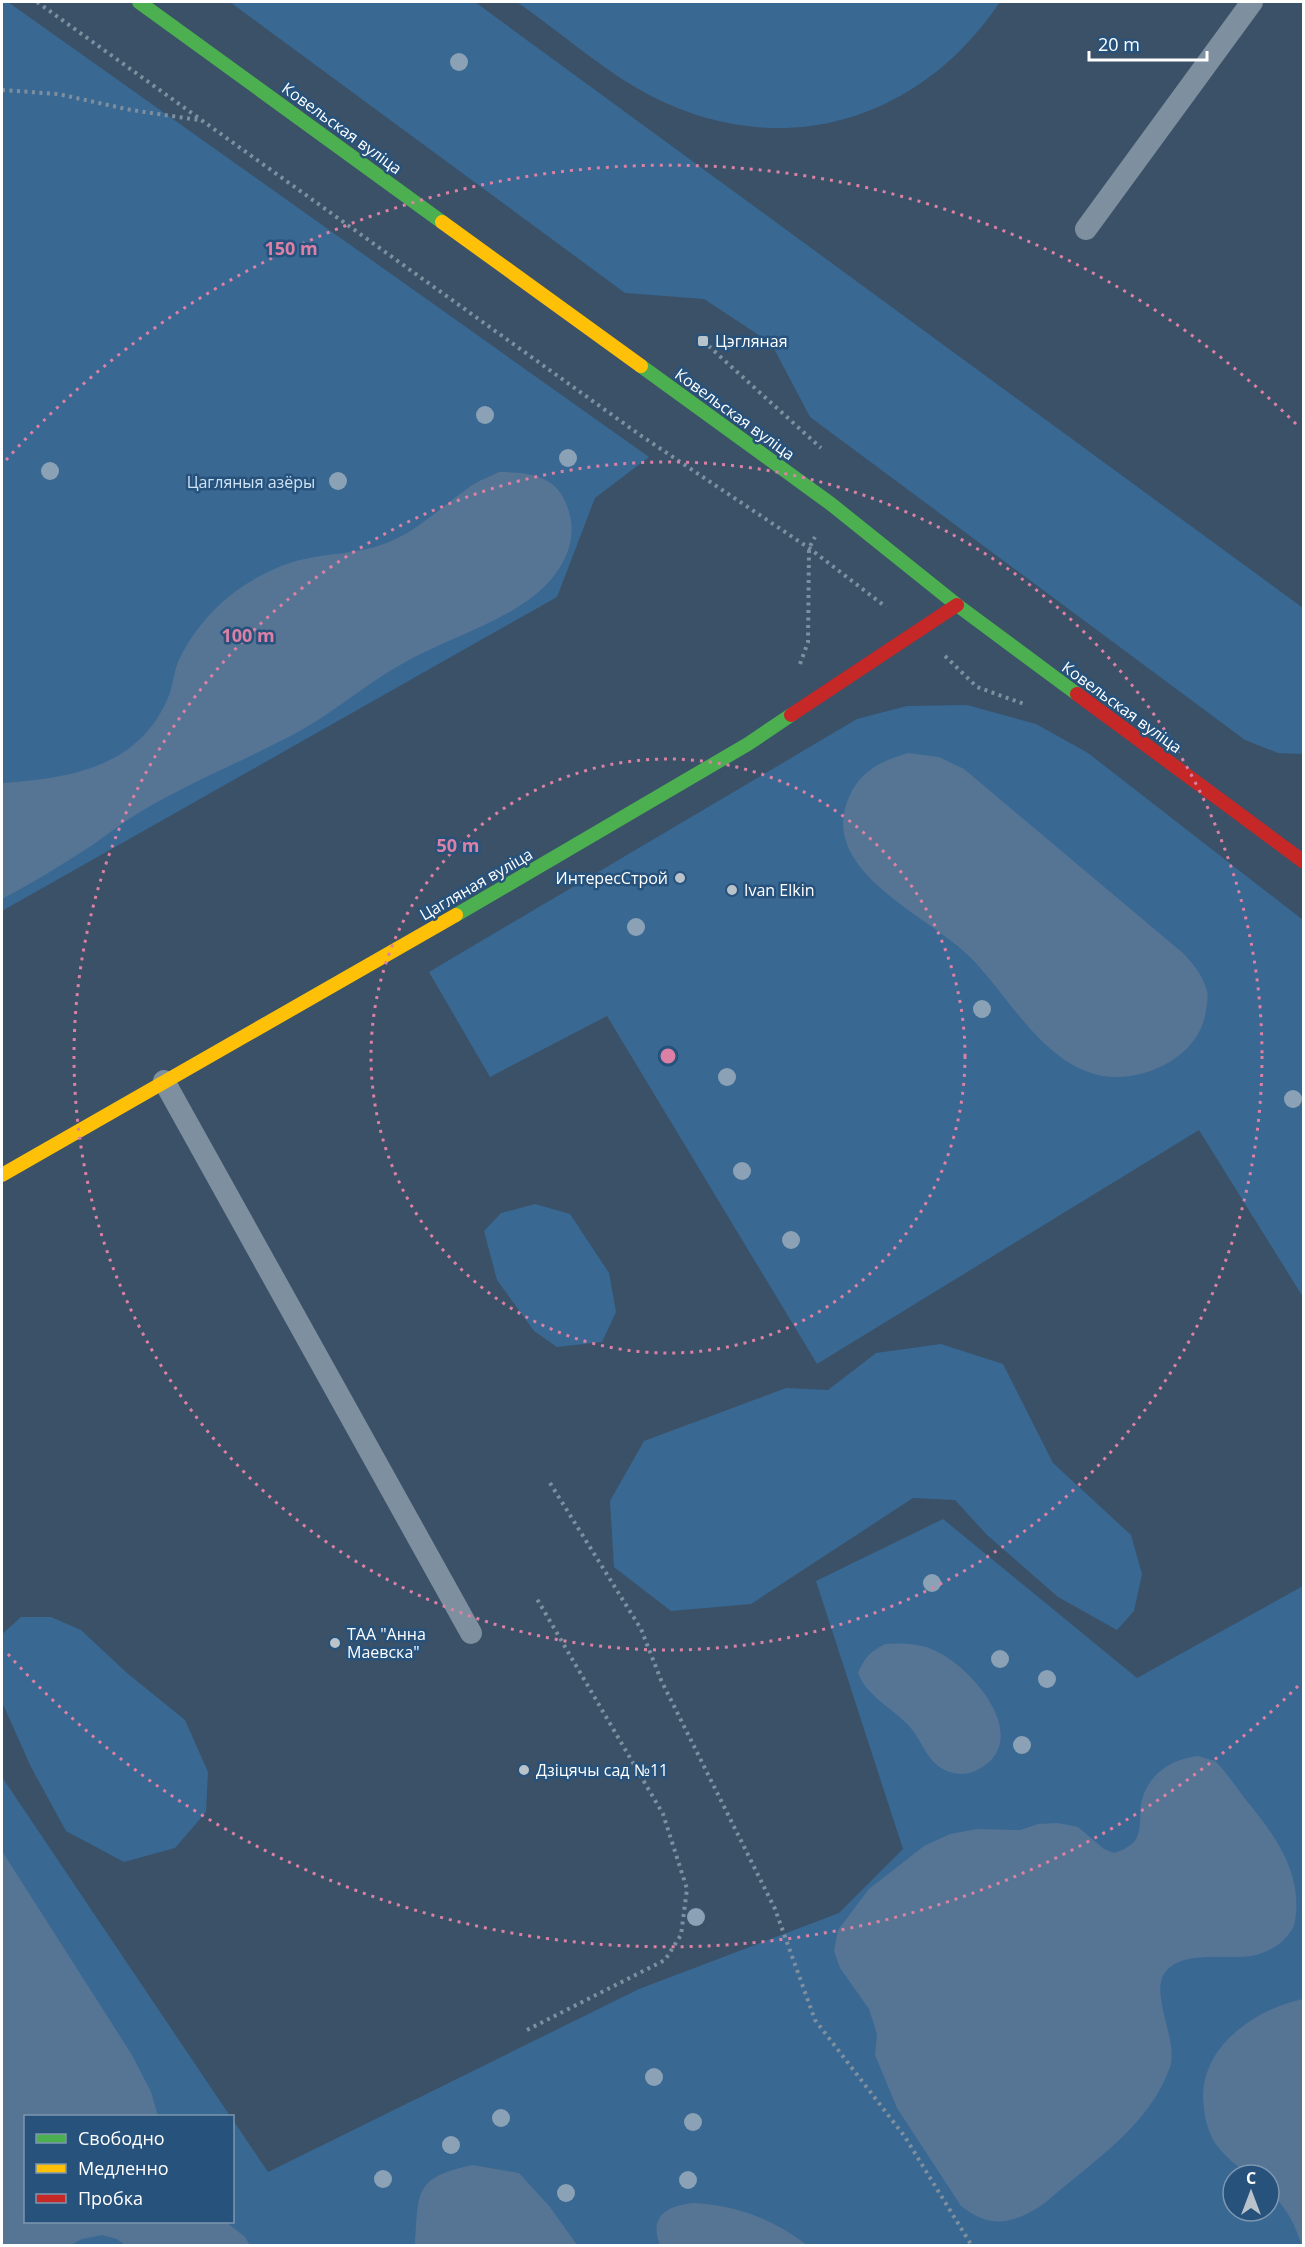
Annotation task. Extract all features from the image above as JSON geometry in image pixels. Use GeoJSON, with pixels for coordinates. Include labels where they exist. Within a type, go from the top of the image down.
{"type":"FeatureCollection","features":[{"type":"Feature","properties":{"kind":"main road","name":"Ковельская вуліца"},"geometry":{"type":"LineString","coordinates":[[140,2],[831,504],[957,605],[1304,862]]}},
{"type":"Feature","properties":{"kind":"main road","name":"Цагляная вуліца"},"geometry":{"type":"LineString","coordinates":[[2,1175],[330,988],[748,744],[957,605]]}},
{"type":"Feature","properties":{"kind":"lane"},"geometry":{"type":"LineString","coordinates":[[1086,229],[1252,2]]}},
{"type":"Feature","properties":{"kind":"lane"},"geometry":{"type":"LineString","coordinates":[[164,1082],[471,1633]]}},
{"type":"Feature","properties":{"kind":"path"},"geometry":{"type":"LineString","coordinates":[[37,2],[640,435],[809,548],[919,630],[977,687],[1029,706]]}},
{"type":"Feature","properties":{"kind":"path"},"geometry":{"type":"LineString","coordinates":[[2,90],[58,93],[131,110],[200,120]]}},
{"type":"Feature","properties":{"kind":"path"},"geometry":{"type":"LineString","coordinates":[[703,342],[825,452]]}},
{"type":"Feature","properties":{"kind":"path"},"geometry":{"type":"LineString","coordinates":[[797,672],[808,642],[809,548],[831,504]]}},
{"type":"Feature","properties":{"kind":"path"},"geometry":{"type":"LineString","coordinates":[[550,1483],[640,1629],[661,1680],[775,1909],[815,2020],[905,2137],[972,2246]]}},
{"type":"Feature","properties":{"kind":"path"},"geometry":{"type":"LineString","coordinates":[[527,2030],[665,1960],[681,1935],[687,1890],[663,1814],[537,1599]]}},
{"type":"Feature","properties":{"kind":"green space","name":"Цагляныя азёры"},"geometry":{"type":"Polygon","coordinates":[[[2,2],[8,2],[649,457],[595,498],[557,597],[2,911],[2,2]]]}},
{"type":"Feature","properties":{"kind":"green space"},"geometry":{"type":"Polygon","coordinates":[[[230,2],[475,2],[1303,608],[1303,754],[1278,753],[1245,740],[810,417],[771,343],[704,299],[625,293],[230,2]]]}},
{"type":"Feature","properties":{"kind":"green space"},"geometry":{"type":"Polygon","coordinates":[[[517,2],[1000,2],[967,43],[930,77],[889,102],[844,119],[798,127],[749,126],[700,116],[651,96],[600,64],[517,2]]]}},
{"type":"Feature","properties":{"kind":"green space"},"geometry":{"type":"Polygon","coordinates":[[[967,705],[1036,724],[1088,753],[1303,920],[1303,1297],[1199,1130],[817,1364],[607,1016],[490,1077],[429,972],[857,719],[907,706],[967,705]]]}},
{"type":"Feature","properties":{"kind":"green space"},"geometry":{"type":"Polygon","coordinates":[[[535,1204],[570,1214],[609,1273],[616,1312],[602,1342],[557,1347],[534,1331],[497,1280],[484,1231],[501,1213],[535,1204]]]}},
{"type":"Feature","properties":{"kind":"green space"},"geometry":{"type":"Polygon","coordinates":[[[941,1344],[1003,1364],[1053,1463],[1131,1535],[1142,1574],[1134,1611],[1117,1630],[1058,1597],[987,1535],[955,1500],[913,1498],[751,1604],[671,1611],[614,1567],[610,1501],[644,1441],[786,1388],[828,1390],[876,1353],[941,1344]]]}},
{"type":"Feature","properties":{"kind":"green space"},"geometry":{"type":"Polygon","coordinates":[[[943,1519],[1137,1678],[1303,1586],[1303,2245],[2,2245],[2,1777],[229,2115],[24,2115],[24,2223],[234,2223],[234,2121],[268,2172],[639,1989],[839,1913],[903,1849],[816,1581],[943,1519]]]}},
{"type":"Feature","properties":{"kind":"green space"},"geometry":{"type":"Polygon","coordinates":[[[21,1617],[51,1617],[81,1630],[127,1673],[185,1720],[208,1772],[206,1812],[175,1848],[124,1862],[66,1831],[31,1767],[2,1702],[2,1634],[21,1617]]]}},
{"type":"Feature","properties":{"kind":"shaded area"},"geometry":{"type":"Polygon","coordinates":[[[499,472],[527,474],[544,479],[558,489],[563,497],[571,522],[570,545],[560,567],[544,587],[494,620],[400,665],[298,732],[140,812],[69,860],[2,899],[2,783],[79,772],[123,753],[142,738],[157,718],[170,693],[178,662],[189,642],[212,612],[230,596],[268,572],[292,562],[363,550],[396,539],[418,526],[474,484],[499,472]]]}},
{"type":"Feature","properties":{"kind":"shaded area"},"geometry":{"type":"Polygon","coordinates":[[[908,753],[939,757],[964,769],[1184,954],[1194,965],[1207,990],[1208,999],[1202,1027],[1181,1054],[1150,1071],[1132,1076],[1115,1077],[1098,1075],[1059,1056],[1042,1042],[970,957],[952,941],[905,908],[862,869],[848,847],[843,823],[849,797],[859,780],[872,768],[908,753]]]}},
{"type":"Feature","properties":{"kind":"shaded area"},"geometry":{"type":"Polygon","coordinates":[[[885,1644],[926,1647],[943,1655],[961,1668],[977,1684],[991,1703],[999,1722],[1000,1741],[993,1758],[975,1771],[965,1774],[945,1770],[933,1761],[910,1727],[874,1696],[858,1673],[868,1655],[885,1644]]]}},
{"type":"Feature","properties":{"kind":"shaded area"},"geometry":{"type":"Polygon","coordinates":[[[1198,1756],[1215,1761],[1268,1828],[1277,1843],[1292,1874],[1296,1908],[1294,1926],[1281,1942],[1264,1952],[1241,1957],[1184,1960],[1167,1970],[1160,1990],[1172,2056],[1161,2088],[1148,2108],[1117,2142],[1034,2210],[1013,2220],[1003,2221],[983,2219],[972,2214],[961,2206],[897,2108],[875,2055],[877,2034],[869,2009],[840,1968],[834,1951],[838,1930],[869,1889],[924,1846],[950,1834],[977,1829],[1020,1830],[1038,1824],[1058,1823],[1078,1827],[1104,1849],[1114,1853],[1124,1849],[1137,1837],[1141,1804],[1148,1785],[1154,1777],[1169,1765],[1198,1756]]]}},
{"type":"Feature","properties":{"kind":"shaded area"},"geometry":{"type":"Polygon","coordinates":[[[2,1851],[132,2055],[151,2092],[158,2115],[24,2115],[24,2223],[227,2223],[245,2237],[250,2245],[125,2245],[117,2239],[102,2235],[82,2239],[71,2245],[2,2245],[2,1851]]]}},
{"type":"Feature","properties":{"kind":"shaded area"},"geometry":{"type":"Polygon","coordinates":[[[1303,1999],[1304,2245],[1302,2246],[1289,2216],[1281,2204],[1281,2163],[1234,2163],[1221,2151],[1210,2134],[1204,2108],[1204,2087],[1209,2068],[1218,2051],[1247,2023],[1284,2004],[1303,1999]]]}},
{"type":"Feature","properties":{"kind":"shaded area"},"geometry":{"type":"Polygon","coordinates":[[[472,2165],[519,2173],[550,2207],[577,2245],[415,2245],[417,2212],[423,2190],[429,2182],[439,2176],[472,2165]]]}},
{"type":"Feature","properties":{"kind":"shaded area"},"geometry":{"type":"Polygon","coordinates":[[[695,2203],[726,2207],[754,2215],[781,2228],[807,2245],[660,2245],[657,2226],[663,2214],[677,2206],[695,2203]]]}},
{"type":"Feature","properties":{"kind":"traffic: fast"},"geometry":{"type":"LineString","coordinates":[[139,2],[442,222]]}},
{"type":"Feature","properties":{"kind":"traffic: fast"},"geometry":{"type":"LineString","coordinates":[[641,366],[831,504],[957,605],[1077,694]]}},
{"type":"Feature","properties":{"kind":"traffic: fast"},"geometry":{"type":"LineString","coordinates":[[456,915],[748,744],[791,715]]}},
{"type":"Feature","properties":{"kind":"traffic: slow"},"geometry":{"type":"LineString","coordinates":[[442,222],[641,366]]}},
{"type":"Feature","properties":{"kind":"traffic: slow"},"geometry":{"type":"LineString","coordinates":[[2,1175],[456,915]]}},
{"type":"Feature","properties":{"kind":"traffic: jam"},"geometry":{"type":"LineString","coordinates":[[791,715],[957,605]]}},
{"type":"Feature","properties":{"kind":"traffic: jam"},"geometry":{"type":"LineString","coordinates":[[1077,694],[1304,862]]}},
{"type":"Feature","properties":{"kind":"place","name":"Цэгляная"},"geometry":{"type":"Point","coordinates":[703,341]}},
{"type":"Feature","properties":{"kind":"place","name":"ИнтересСтрой"},"geometry":{"type":"Point","coordinates":[680,878]}},
{"type":"Feature","properties":{"kind":"place","name":"Ivan Elkin"},"geometry":{"type":"Point","coordinates":[732,890]}},
{"type":"Feature","properties":{"kind":"place","name":"ТАА \"Анна Маевска\""},"geometry":{"type":"Point","coordinates":[335,1643]}},
{"type":"Feature","properties":{"kind":"place","name":"Дзіцячы сад №11"},"geometry":{"type":"Point","coordinates":[524,1770]}}]}
